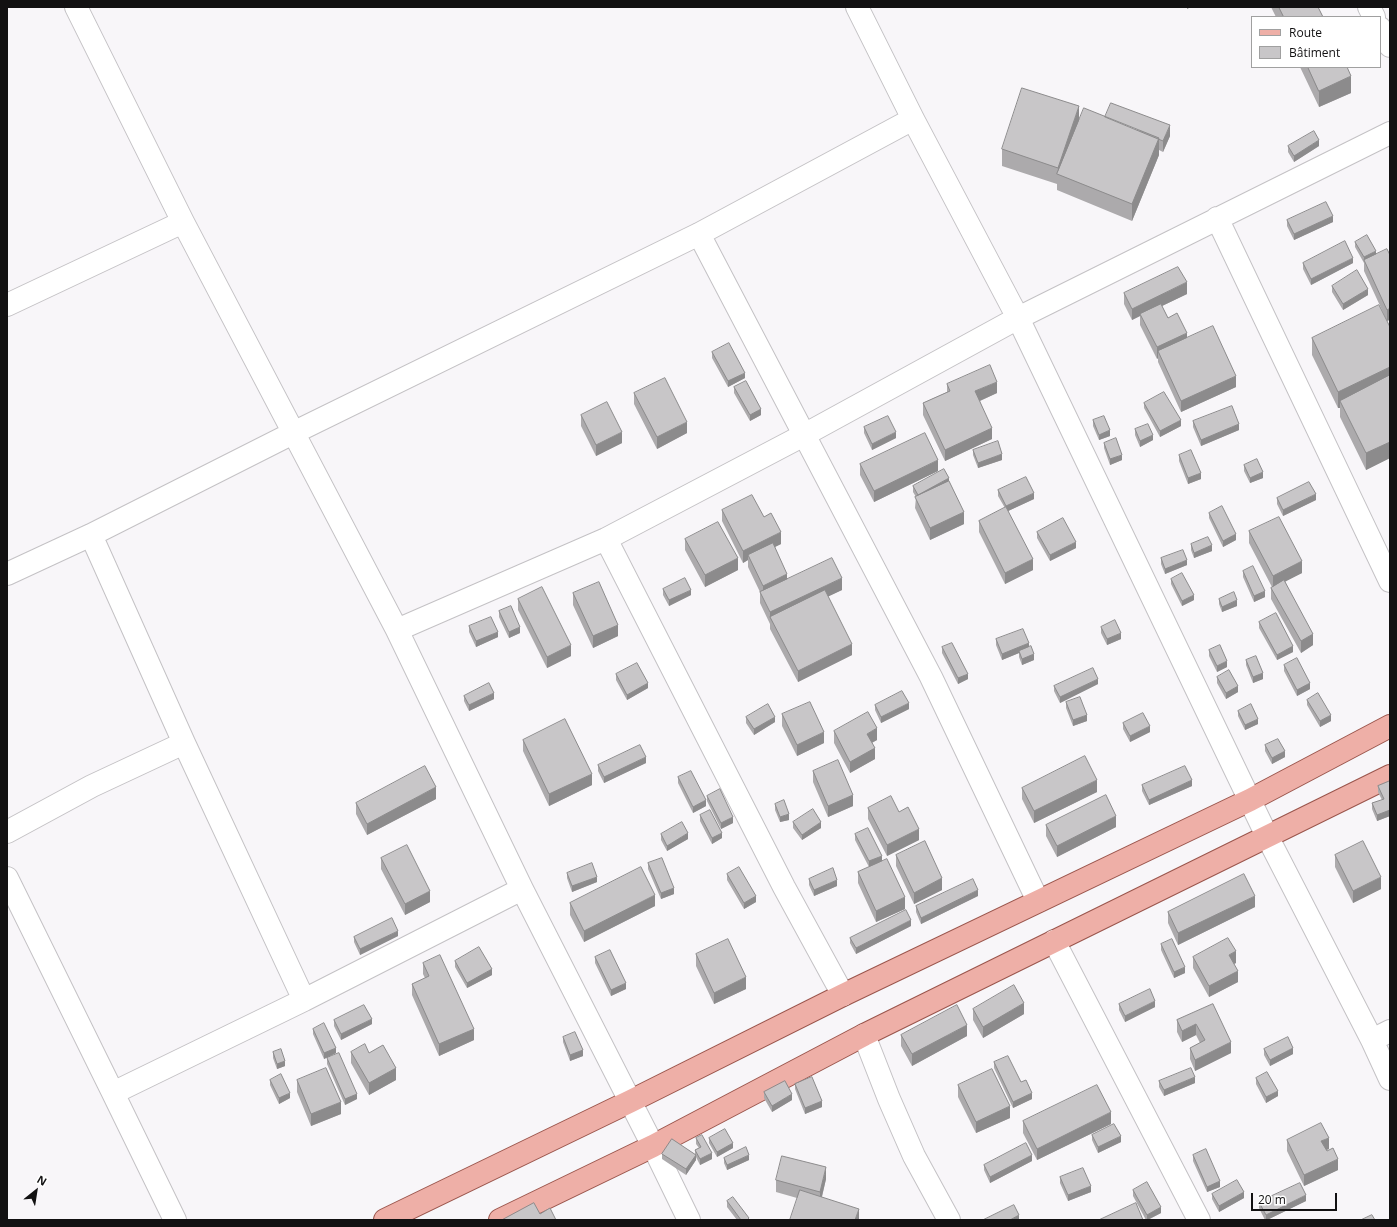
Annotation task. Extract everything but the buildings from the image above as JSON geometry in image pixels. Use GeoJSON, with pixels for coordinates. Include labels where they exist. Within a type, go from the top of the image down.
{"type":"FeatureCollection","features":[{"type":"Feature","properties":{"kind":"main road"},"geometry":{"type":"LineString","coordinates":[[385,1220],[631,1102],[842,995],[1250,800],[1390,726]]}},
{"type":"Feature","properties":{"kind":"main road"},"geometry":{"type":"LineString","coordinates":[[500,1220],[654,1146],[864,1035],[1390,776]]}},
{"type":"Feature","properties":{"kind":"street"},"geometry":{"type":"LineString","coordinates":[[76,7],[183,222],[398,630],[522,889],[654,1146],[689,1220]]}},
{"type":"Feature","properties":{"kind":"street"},"geometry":{"type":"LineString","coordinates":[[857,7],[913,119],[1018,318],[1267,836],[1381,1036],[1390,1079]]}},
{"type":"Feature","properties":{"kind":"street"},"geometry":{"type":"LineString","coordinates":[[1369,7],[1374,16]]}},
{"type":"Feature","properties":{"kind":"street"},"geometry":{"type":"LineString","coordinates":[[1381,30],[1390,46]]}},
{"type":"Feature","properties":{"kind":"street"},"geometry":{"type":"LineString","coordinates":[[7,574],[92,535],[293,433],[699,234],[913,119]]}},
{"type":"Feature","properties":{"kind":"street"},"geometry":{"type":"LineString","coordinates":[[398,630],[606,539],[804,435],[1018,318],[1390,133]]}},
{"type":"Feature","properties":{"kind":"street"},"geometry":{"type":"LineString","coordinates":[[1217,218],[1390,581]]}},
{"type":"Feature","properties":{"kind":"street"},"geometry":{"type":"LineString","coordinates":[[7,305],[183,222]]}},
{"type":"Feature","properties":{"kind":"street"},"geometry":{"type":"LineString","coordinates":[[699,234],[931,677],[1038,901]]}},
{"type":"Feature","properties":{"kind":"street"},"geometry":{"type":"LineString","coordinates":[[92,535],[184,743],[304,1000]]}},
{"type":"Feature","properties":{"kind":"street"},"geometry":{"type":"LineString","coordinates":[[606,539],[784,887],[842,995]]}},
{"type":"Feature","properties":{"kind":"street"},"geometry":{"type":"LineString","coordinates":[[7,832],[92,786],[184,743]]}},
{"type":"Feature","properties":{"kind":"street"},"geometry":{"type":"LineString","coordinates":[[7,878],[175,1220]]}},
{"type":"Feature","properties":{"kind":"street"},"geometry":{"type":"LineString","coordinates":[[113,1093],[304,1000],[522,889]]}},
{"type":"Feature","properties":{"kind":"street"},"geometry":{"type":"LineString","coordinates":[[1054,941],[1199,1220]]}},
{"type":"Feature","properties":{"kind":"street"},"geometry":{"type":"LineString","coordinates":[[864,1035],[889,1099],[914,1156],[948,1220]]}}]}
